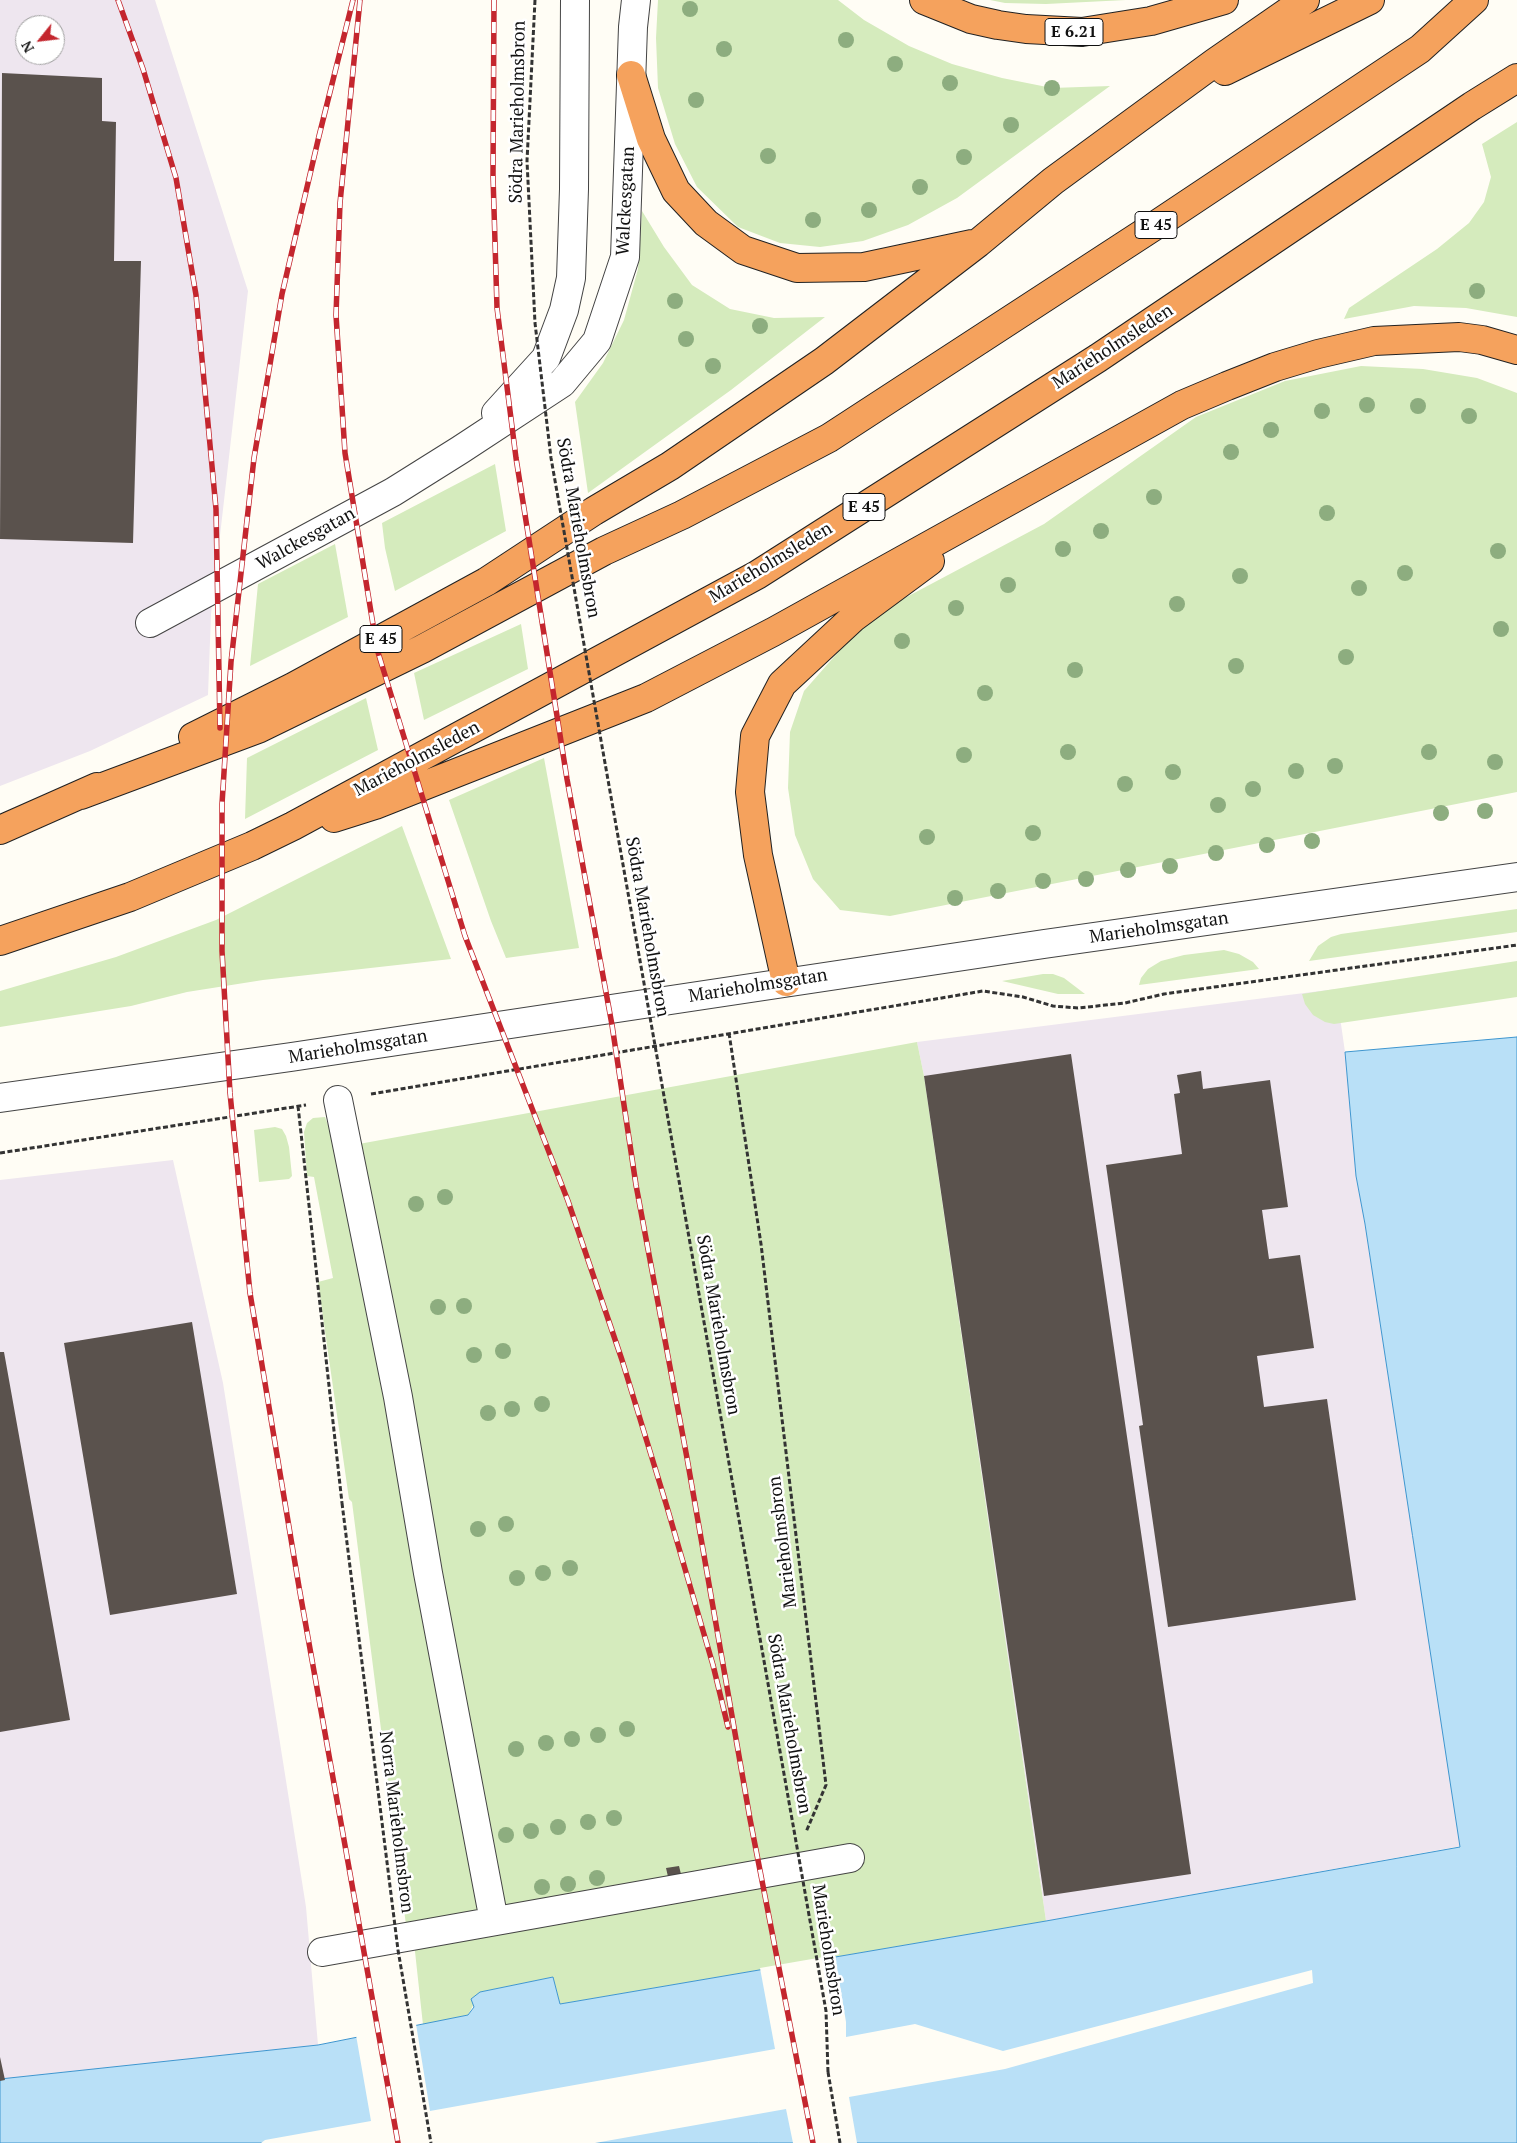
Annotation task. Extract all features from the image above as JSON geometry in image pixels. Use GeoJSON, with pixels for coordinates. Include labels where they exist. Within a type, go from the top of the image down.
{"type":"FeatureCollection","features":[{"type":"Feature","properties":{"kind":"highway","name":"E 6.21"},"geometry":{"type":"LineString","coordinates":[[924,0],[971,19],[998,25],[1026,29],[1082,32],[1151,21],[1224,0]]}},
{"type":"Feature","properties":{"kind":"highway","name":"E 45"},"geometry":{"type":"LineString","coordinates":[[82,795],[293,687],[486,582],[594,511],[670,466],[816,366],[1054,181],[1214,62],[1305,0]]}},
{"type":"Feature","properties":{"kind":"highway"},"geometry":{"type":"LineString","coordinates":[[1152,108],[1370,0]]}},
{"type":"Feature","properties":{"kind":"highway","name":"E 45"},"geometry":{"type":"LineString","coordinates":[[0,830],[82,795],[258,729],[422,649],[604,551],[682,515],[829,438],[1156,226],[1387,72],[1420,49],[1474,0]]}},
{"type":"Feature","properties":{"kind":"highway","name":"E 45"},"geometry":{"type":"LineString","coordinates":[[631,75],[651,139],[676,191],[706,223],[743,250],[797,268],[816,268],[864,266],[974,244]]}},
{"type":"Feature","properties":{"kind":"highway","name":"Marieholmsleden"},"geometry":{"type":"LineString","coordinates":[[0,941],[130,897],[252,846],[293,826],[757,575],[1098,358],[1472,106],[1517,78]]}},
{"type":"Feature","properties":{"kind":"highway","name":"E 45"},"geometry":{"type":"LineString","coordinates":[[1472,106],[1517,84]]}},
{"type":"Feature","properties":{"kind":"highway","name":"E 45"},"geometry":{"type":"LineString","coordinates":[[252,846],[375,805],[646,698],[773,632],[1182,405],[1275,367],[1318,354],[1374,341],[1459,337],[1482,340],[1517,350]]}},
{"type":"Feature","properties":{"kind":"highway"},"geometry":{"type":"LineString","coordinates":[[786,982],[758,854],[750,792],[755,736],[782,684],[853,618],[1019,495]]}},
{"type":"Feature","properties":{"kind":"street","name":"Walckesgatan"},"geometry":{"type":"LineString","coordinates":[[460,450],[546,358],[564,310],[570,278],[574,189],[575,0]]}},
{"type":"Feature","properties":{"kind":"street","name":"Walckesgatan"},"geometry":{"type":"LineString","coordinates":[[150,623],[392,492],[460,450],[562,383],[597,341],[625,257],[633,26],[636,0]]}},
{"type":"Feature","properties":{"kind":"street","name":"Marieholmsgatan"},"geometry":{"type":"LineString","coordinates":[[0,1098],[1517,877]]}},
{"type":"Feature","properties":{"kind":"street"},"geometry":{"type":"LineString","coordinates":[[338,1100],[398,1397],[428,1573],[494,1922]]}},
{"type":"Feature","properties":{"kind":"street"},"geometry":{"type":"LineString","coordinates":[[322,1952],[850,1858]]}},
{"type":"Feature","properties":{"kind":"path","name":"Södra Marieholmsbron"},"geometry":{"type":"LineString","coordinates":[[535,0],[527,161],[535,323],[551,458],[798,1852]]}},
{"type":"Feature","properties":{"kind":"path"},"geometry":{"type":"LineString","coordinates":[[0,1153],[338,1100],[983,991],[1023,997],[1053,1006],[1078,1008],[1125,1003],[1164,994],[1517,945]]}},
{"type":"Feature","properties":{"kind":"path","name":"Marieholmsbron"},"geometry":{"type":"LineString","coordinates":[[729,1033],[761,1244],[826,1785],[805,1835]]}},
{"type":"Feature","properties":{"kind":"path","name":"Norra Marieholmsbron"},"geometry":{"type":"LineString","coordinates":[[298,1106],[342,1503],[398,1950],[431,2143]]}},
{"type":"Feature","properties":{"kind":"path"},"geometry":{"type":"LineString","coordinates":[[798,1852],[802,1843]]}},
{"type":"Feature","properties":{"kind":"path","name":"Marieholmsbron"},"geometry":{"type":"LineString","coordinates":[[798,1852],[826,2011],[828,2072],[840,2143]]}},
{"type":"Feature","properties":{"kind":"shaded area"},"geometry":{"type":"Polygon","coordinates":[[[0,0],[155,0],[248,291],[211,614],[208,695],[90,751],[0,786],[0,0]]]}},
{"type":"Feature","properties":{"kind":"shaded area"},"geometry":{"type":"Polygon","coordinates":[[[1336,989],[1345,1052],[1356,1176],[1461,1846],[1046,1921],[924,1076],[917,1042],[1336,989]]]}},
{"type":"Feature","properties":{"kind":"shaded area"},"geometry":{"type":"Polygon","coordinates":[[[173,1160],[223,1383],[306,1907],[318,2045],[0,2079],[0,1180],[173,1160]]]}},
{"type":"Feature","properties":{"kind":"green space"},"geometry":{"type":"Polygon","coordinates":[[[658,0],[838,0],[864,20],[909,46],[952,64],[1002,78],[1052,88],[1110,86],[957,198],[908,225],[863,241],[820,247],[780,243],[738,227],[697,187],[675,144],[658,88],[656,38],[658,0]]]}},
{"type":"Feature","properties":{"kind":"green space"},"geometry":{"type":"Polygon","coordinates":[[[990,0],[1126,0],[1046,4],[1005,3],[990,0]]]}},
{"type":"Feature","properties":{"kind":"green space"},"geometry":{"type":"Polygon","coordinates":[[[1517,122],[1517,317],[1466,308],[1414,306],[1344,319],[1349,308],[1437,249],[1469,223],[1484,202],[1491,177],[1482,144],[1517,122]]]}},
{"type":"Feature","properties":{"kind":"green space"},"geometry":{"type":"Polygon","coordinates":[[[642,211],[664,247],[692,285],[730,309],[774,318],[825,317],[731,390],[588,493],[575,402],[603,363],[624,320],[638,269],[642,211]]]}},
{"type":"Feature","properties":{"kind":"green space"},"geometry":{"type":"Polygon","coordinates":[[[1361,366],[1423,369],[1477,378],[1517,393],[1517,792],[890,916],[840,910],[813,879],[795,835],[788,788],[790,732],[804,691],[869,617],[1044,524],[1196,417],[1285,381],[1361,366]]]}},
{"type":"Feature","properties":{"kind":"green space"},"geometry":{"type":"Polygon","coordinates":[[[495,464],[506,531],[395,591],[385,548],[382,523],[495,464]]]}},
{"type":"Feature","properties":{"kind":"green space"},"geometry":{"type":"Polygon","coordinates":[[[335,544],[348,617],[250,666],[258,584],[335,544]]]}},
{"type":"Feature","properties":{"kind":"green space"},"geometry":{"type":"Polygon","coordinates":[[[521,624],[528,669],[424,720],[414,673],[521,624]]]}},
{"type":"Feature","properties":{"kind":"green space"},"geometry":{"type":"Polygon","coordinates":[[[366,698],[378,750],[245,819],[247,758],[366,698]]]}},
{"type":"Feature","properties":{"kind":"green space"},"geometry":{"type":"Polygon","coordinates":[[[544,758],[579,948],[506,958],[491,921],[449,800],[544,758]]]}},
{"type":"Feature","properties":{"kind":"green space"},"geometry":{"type":"Polygon","coordinates":[[[402,826],[451,959],[263,980],[187,992],[131,1006],[0,1027],[0,991],[116,957],[216,920],[402,826]]]}},
{"type":"Feature","properties":{"kind":"green space"},"geometry":{"type":"Polygon","coordinates":[[[1517,909],[1517,932],[1309,961],[1318,946],[1331,937],[1341,934],[1517,909]]]}},
{"type":"Feature","properties":{"kind":"green space"},"geometry":{"type":"Polygon","coordinates":[[[1224,950],[1239,954],[1253,962],[1259,969],[1139,985],[1141,978],[1148,969],[1161,961],[1184,955],[1224,950]]]}},
{"type":"Feature","properties":{"kind":"green space"},"geometry":{"type":"Polygon","coordinates":[[[1517,961],[1517,997],[1334,1024],[1325,1022],[1313,1015],[1305,1004],[1302,994],[1517,961]]]}},
{"type":"Feature","properties":{"kind":"green space"},"geometry":{"type":"Polygon","coordinates":[[[1053,974],[1064,978],[1085,994],[1058,994],[1002,981],[1053,974]]]}},
{"type":"Feature","properties":{"kind":"green space"},"geometry":{"type":"Polygon","coordinates":[[[917,1042],[924,1076],[1046,1921],[560,2004],[553,1977],[480,1992],[468,2015],[423,2025],[412,1924],[406,1925],[352,1502],[349,1499],[318,1282],[333,1278],[314,1177],[307,1176],[304,1132],[307,1123],[313,1118],[325,1117],[337,1148],[917,1042]]]}},
{"type":"Feature","properties":{"kind":"green space"},"geometry":{"type":"Polygon","coordinates":[[[275,1127],[282,1129],[286,1136],[292,1176],[289,1179],[259,1182],[254,1130],[275,1127]]]}},
{"type":"Feature","properties":{"kind":"water"},"geometry":{"type":"Polygon","coordinates":[[[1517,1037],[1517,2143],[0,2143],[0,2079],[318,2045],[468,2015],[474,2007],[471,1999],[480,1992],[553,1977],[560,2004],[1046,1921],[1460,1847],[1365,1224],[1356,1176],[1345,1052],[1517,1037]]]}},
{"type":"Feature","properties":{"kind":"pier"},"geometry":{"type":"Polygon","coordinates":[[[835,1955],[846,2022],[846,2037],[915,2024],[1003,2051],[1312,1970],[1313,1983],[1005,2069],[849,2097],[857,2143],[793,2143],[786,2109],[595,2143],[261,2143],[265,2140],[371,2121],[356,2035],[416,2024],[430,2111],[775,2049],[760,1968],[835,1955]]]}},
{"type":"Feature","properties":{"kind":"building"},"geometry":{"type":"Polygon","coordinates":[[[2,73],[102,78],[102,121],[116,122],[114,261],[141,261],[133,543],[0,539],[2,73]]]}},
{"type":"Feature","properties":{"kind":"building"},"geometry":{"type":"Polygon","coordinates":[[[1071,1054],[1191,1874],[1044,1896],[924,1076],[1071,1054]]]}},
{"type":"Feature","properties":{"kind":"building"},"geometry":{"type":"Polygon","coordinates":[[[1201,1071],[1203,1089],[1270,1080],[1288,1207],[1262,1210],[1269,1259],[1300,1255],[1314,1348],[1257,1356],[1264,1407],[1327,1399],[1356,1600],[1168,1627],[1139,1426],[1143,1425],[1106,1165],[1182,1154],[1174,1094],[1180,1093],[1177,1075],[1201,1071]]]}},
{"type":"Feature","properties":{"kind":"building"},"geometry":{"type":"Polygon","coordinates":[[[192,1322],[237,1594],[110,1615],[64,1343],[192,1322]]]}},
{"type":"Feature","properties":{"kind":"building"},"geometry":{"type":"Polygon","coordinates":[[[0,1352],[4,1352],[70,1720],[0,1732],[0,1352]]]}},
{"type":"Feature","properties":{"kind":"building"},"geometry":{"type":"Polygon","coordinates":[[[679,1866],[682,1878],[669,1881],[666,1868],[679,1866]]]}},
{"type":"Feature","properties":{"kind":"building"},"geometry":{"type":"Polygon","coordinates":[[[0,2057],[5,2080],[0,2081],[0,2057]]]}},
{"type":"Feature","properties":{"kind":"railway"},"geometry":{"type":"LineString","coordinates":[[118,0],[143,69],[176,178],[196,295],[216,509],[220,728]]}},
{"type":"Feature","properties":{"kind":"railway"},"geometry":{"type":"LineString","coordinates":[[353,0],[282,294],[254,458],[231,662],[222,804],[222,951],[230,1093],[250,1293],[299,1587],[398,2143]]}},
{"type":"Feature","properties":{"kind":"railway"},"geometry":{"type":"LineString","coordinates":[[360,0],[340,203],[336,315],[345,453],[377,649],[465,936],[568,1201],[622,1360],[713,1665],[728,1727]]}},
{"type":"Feature","properties":{"kind":"railway"},"geometry":{"type":"LineString","coordinates":[[494,0],[493,176],[497,308],[516,458],[567,779],[612,1025],[636,1185],[687,1458],[750,1819],[813,2143]]}}]}
